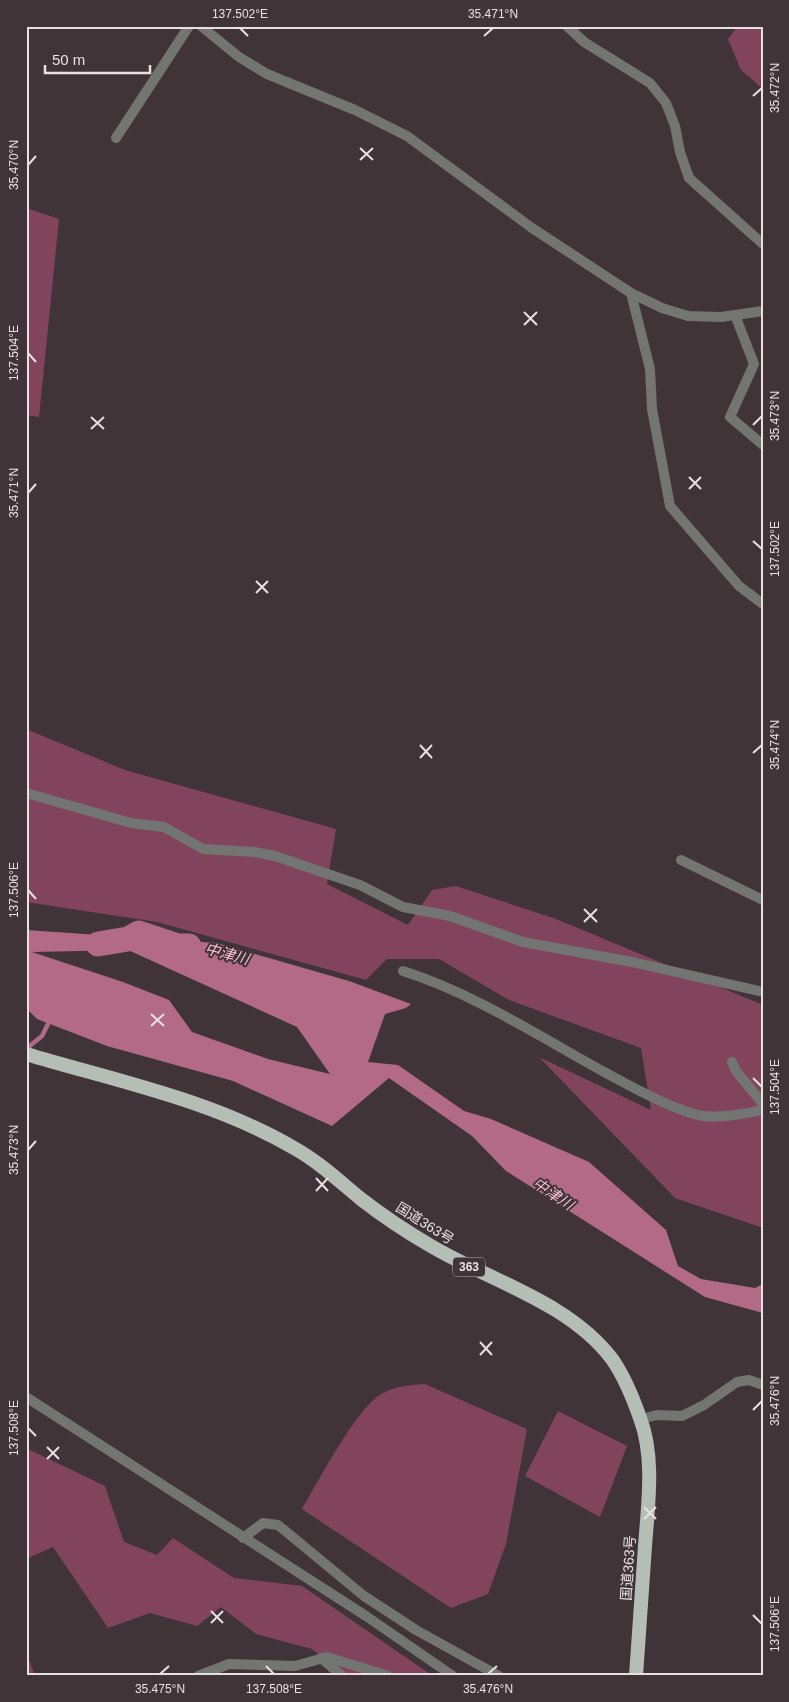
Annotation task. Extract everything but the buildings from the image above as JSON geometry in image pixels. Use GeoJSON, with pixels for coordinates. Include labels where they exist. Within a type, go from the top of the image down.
{"type":"FeatureCollection","features":[{"type":"Feature","properties":{"kind":"highway","name":"国道363号"},"geometry":{"type":"LineString","coordinates":[[26,1054],[206,1107],[271,1135],[312,1159],[398,1227],[457,1261],[542,1304],[580,1328],[612,1359],[641,1419],[649,1471],[636,1676]]}},
{"type":"Feature","properties":{"kind":"street"},"geometry":{"type":"LineString","coordinates":[[116,138],[189,26]]}},
{"type":"Feature","properties":{"kind":"street"},"geometry":{"type":"LineString","coordinates":[[567,26],[584,42],[650,83],[666,103],[675,126],[680,152],[689,178],[763,244]]}},
{"type":"Feature","properties":{"kind":"street"},"geometry":{"type":"LineString","coordinates":[[207,29],[266,74],[355,110],[407,136],[532,228],[631,293],[662,308],[688,316],[735,315],[763,311]]}},
{"type":"Feature","properties":{"kind":"street"},"geometry":{"type":"LineString","coordinates":[[631,293],[650,369],[652,409],[670,506],[740,586],[763,604]]}},
{"type":"Feature","properties":{"kind":"street"},"geometry":{"type":"LineString","coordinates":[[735,315],[754,364],[730,417],[763,444]]}},
{"type":"Feature","properties":{"kind":"street"},"geometry":{"type":"LineString","coordinates":[[26,793],[132,823],[164,827],[203,849],[254,852],[275,856],[360,885],[403,906],[450,916],[523,942],[632,962],[763,992]]}},
{"type":"Feature","properties":{"kind":"street"},"geometry":{"type":"LineString","coordinates":[[681,860],[763,900]]}},
{"type":"Feature","properties":{"kind":"street"},"geometry":{"type":"LineString","coordinates":[[403,971],[455,990],[632,1087],[663,1101],[700,1115],[721,1118],[763,1110]]}},
{"type":"Feature","properties":{"kind":"street"},"geometry":{"type":"LineString","coordinates":[[732,1062],[736,1071],[763,1104]]}},
{"type":"Feature","properties":{"kind":"street"},"geometry":{"type":"LineString","coordinates":[[641,1419],[657,1415],[682,1416],[737,1382],[749,1380],[763,1385]]}},
{"type":"Feature","properties":{"kind":"street"},"geometry":{"type":"LineString","coordinates":[[26,1397],[366,1616],[453,1676]]}},
{"type":"Feature","properties":{"kind":"street"},"geometry":{"type":"LineString","coordinates":[[244,1538],[263,1523],[278,1525],[364,1596],[416,1630],[500,1676]]}},
{"type":"Feature","properties":{"kind":"street"},"geometry":{"type":"LineString","coordinates":[[321,1658],[342,1676]]}},
{"type":"Feature","properties":{"kind":"street"},"geometry":{"type":"LineString","coordinates":[[198,1676],[229,1664],[295,1666],[321,1658],[334,1658],[388,1676]]}},
{"type":"Feature","properties":{"kind":"shaded area"},"geometry":{"type":"Polygon","coordinates":[[[738,26],[763,26],[763,89],[741,70],[728,39],[738,26]]]}},
{"type":"Feature","properties":{"kind":"shaded area"},"geometry":{"type":"Polygon","coordinates":[[[26,208],[59,219],[39,417],[26,415],[26,208]]]}},
{"type":"Feature","properties":{"kind":"shaded area"},"geometry":{"type":"Polygon","coordinates":[[[26,729],[125,770],[336,829],[327,884],[408,925],[432,890],[456,886],[556,919],[763,1005],[763,1228],[675,1198],[539,1057],[651,1110],[641,1048],[509,1000],[439,959],[387,959],[366,980],[157,922],[26,902],[26,729]]]}},
{"type":"Feature","properties":{"kind":"shaded area"},"geometry":{"type":"Polygon","coordinates":[[[425,1384],[527,1429],[506,1544],[488,1594],[451,1608],[302,1509],[339,1445],[362,1412],[373,1400],[393,1389],[425,1384]]]}},
{"type":"Feature","properties":{"kind":"shaded area"},"geometry":{"type":"Polygon","coordinates":[[[558,1411],[627,1446],[600,1517],[525,1476],[558,1411]]]}},
{"type":"Feature","properties":{"kind":"shaded area"},"geometry":{"type":"Polygon","coordinates":[[[26,1448],[105,1486],[124,1542],[157,1555],[173,1538],[234,1578],[302,1586],[433,1676],[347,1676],[312,1649],[256,1634],[221,1607],[197,1626],[150,1613],[108,1628],[53,1547],[26,1559],[26,1448]]]}},
{"type":"Feature","properties":{"kind":"shaded area"},"geometry":{"type":"Polygon","coordinates":[[[26,1652],[35,1676],[26,1676],[26,1652]]]}},
{"type":"Feature","properties":{"kind":"water"},"geometry":{"type":"Polygon","coordinates":[[[26,930],[216,943],[349,981],[411,1004],[406,1008],[385,1014],[368,1062],[398,1065],[464,1111],[491,1119],[589,1162],[666,1230],[678,1266],[701,1279],[755,1288],[763,1284],[763,1313],[705,1297],[506,1171],[472,1136],[389,1078],[332,1126],[233,1081],[107,1046],[37,1019],[26,1008],[26,930]],[[128,950],[32,952],[123,982],[169,1000],[192,1032],[268,1059],[330,1074],[297,1027],[128,950]]]}},
{"type":"Feature","properties":{"kind":"waterway","name":"中津川"},"geometry":{"type":"LineString","coordinates":[[98,944],[128,939],[139,933],[178,946],[189,946]]}},
{"type":"Feature","properties":{"kind":"waterway"},"geometry":{"type":"LineString","coordinates":[[26,1049],[42,1036],[50,1020]]}}]}
